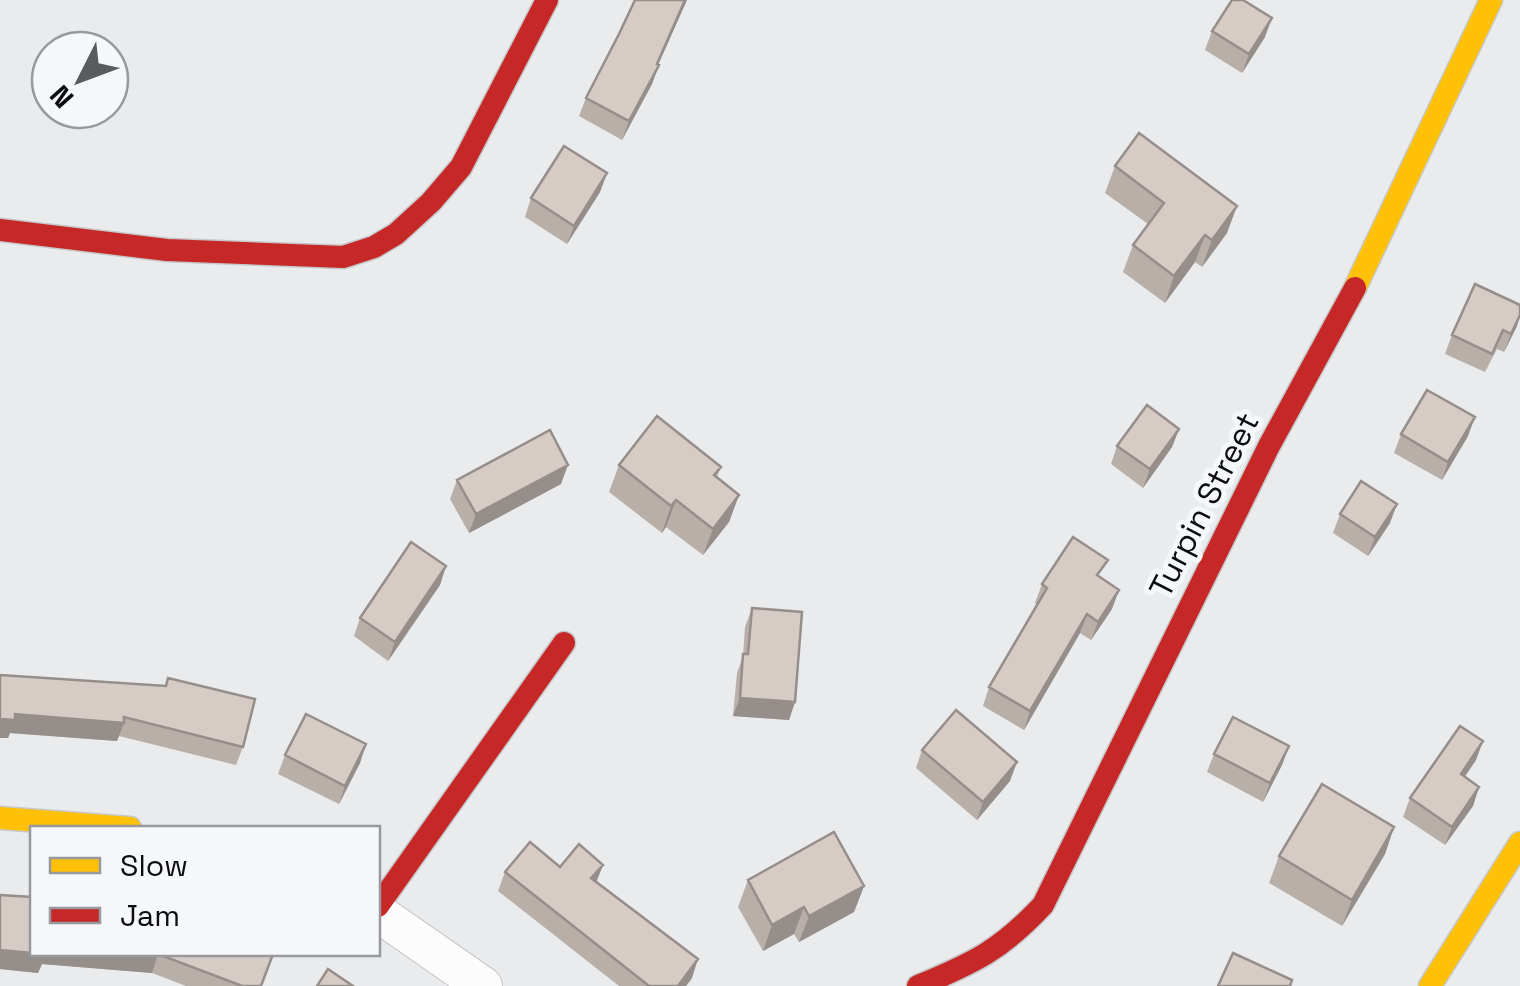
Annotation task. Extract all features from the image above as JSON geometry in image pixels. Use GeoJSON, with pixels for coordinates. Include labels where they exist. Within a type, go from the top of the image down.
{"type":"FeatureCollection","features":[{"type":"Feature","properties":{"kind":"street"},"geometry":{"type":"LineString","coordinates":[[0,230],[167,250],[342,258],[385,240],[419,212],[461,167],[547,0]]}},
{"type":"Feature","properties":{"kind":"street","name":"Turpin Street"},"geometry":{"type":"LineString","coordinates":[[918,986],[978,961],[1013,936],[1042,905],[1094,807],[1269,446],[1367,266],[1490,0]]}},
{"type":"Feature","properties":{"kind":"street"},"geometry":{"type":"LineString","coordinates":[[380,907],[564,643]]}},
{"type":"Feature","properties":{"kind":"street"},"geometry":{"type":"LineString","coordinates":[[0,818],[104,826]]}},
{"type":"Feature","properties":{"kind":"street"},"geometry":{"type":"LineString","coordinates":[[1430,986],[1519,847]]}},
{"type":"Feature","properties":{"kind":"street"},"geometry":{"type":"LineString","coordinates":[[380,911],[483,986]]}},
{"type":"Feature","properties":{"kind":"building"},"geometry":{"type":"Polygon","coordinates":[[[635,0],[685,0],[659,65],[629,121],[586,98],[635,0]]]}},
{"type":"Feature","properties":{"kind":"building"},"geometry":{"type":"Polygon","coordinates":[[[1232,0],[1243,0],[1272,18],[1249,54],[1212,31],[1232,0]]]}},
{"type":"Feature","properties":{"kind":"building"},"geometry":{"type":"Polygon","coordinates":[[[1139,133],[1237,206],[1212,240],[1205,235],[1174,276],[1133,245],[1164,203],[1115,166],[1139,133]]]}},
{"type":"Feature","properties":{"kind":"building"},"geometry":{"type":"Polygon","coordinates":[[[564,146],[607,173],[574,226],[531,198],[564,146]]]}},
{"type":"Feature","properties":{"kind":"building"},"geometry":{"type":"Polygon","coordinates":[[[1475,284],[1520,305],[1511,334],[1503,330],[1492,354],[1452,335],[1475,284]]]}},
{"type":"Feature","properties":{"kind":"building"},"geometry":{"type":"Polygon","coordinates":[[[1427,390],[1475,417],[1448,462],[1401,434],[1427,390]]]}},
{"type":"Feature","properties":{"kind":"building"},"geometry":{"type":"Polygon","coordinates":[[[1147,405],[1179,429],[1150,469],[1117,446],[1147,405]]]}},
{"type":"Feature","properties":{"kind":"building"},"geometry":{"type":"Polygon","coordinates":[[[657,416],[721,467],[714,475],[739,495],[713,529],[676,500],[671,506],[619,465],[657,416]]]}},
{"type":"Feature","properties":{"kind":"building"},"geometry":{"type":"Polygon","coordinates":[[[550,430],[568,465],[476,514],[457,480],[550,430]]]}},
{"type":"Feature","properties":{"kind":"building"},"geometry":{"type":"Polygon","coordinates":[[[1361,481],[1397,504],[1375,537],[1340,514],[1361,481]]]}},
{"type":"Feature","properties":{"kind":"building"},"geometry":{"type":"Polygon","coordinates":[[[1073,537],[1108,560],[1097,575],[1119,590],[1098,622],[1087,614],[1030,711],[989,687],[1047,588],[1042,584],[1073,537]]]}},
{"type":"Feature","properties":{"kind":"building"},"geometry":{"type":"Polygon","coordinates":[[[411,542],[446,566],[395,642],[360,618],[411,542]]]}},
{"type":"Feature","properties":{"kind":"building"},"geometry":{"type":"Polygon","coordinates":[[[752,608],[802,612],[795,702],[740,698],[752,608]]]}},
{"type":"Feature","properties":{"kind":"building"},"geometry":{"type":"Polygon","coordinates":[[[0,675],[166,686],[168,678],[255,699],[243,747],[124,717],[124,723],[15,714],[15,720],[0,719],[0,675]]]}},
{"type":"Feature","properties":{"kind":"building"},"geometry":{"type":"Polygon","coordinates":[[[956,710],[1017,762],[983,802],[922,750],[956,710]]]}},
{"type":"Feature","properties":{"kind":"building"},"geometry":{"type":"Polygon","coordinates":[[[306,714],[366,744],[345,786],[285,755],[306,714]]]}},
{"type":"Feature","properties":{"kind":"building"},"geometry":{"type":"Polygon","coordinates":[[[1233,717],[1289,746],[1270,783],[1214,754],[1233,717]]]}},
{"type":"Feature","properties":{"kind":"building"},"geometry":{"type":"Polygon","coordinates":[[[1460,726],[1483,741],[1461,774],[1479,787],[1452,827],[1410,798],[1460,726]]]}},
{"type":"Feature","properties":{"kind":"building"},"geometry":{"type":"Polygon","coordinates":[[[1322,784],[1394,827],[1352,900],[1279,856],[1322,784]]]}},
{"type":"Feature","properties":{"kind":"building"},"geometry":{"type":"Polygon","coordinates":[[[834,832],[864,886],[809,916],[804,907],[772,925],[748,880],[834,832]]]}},
{"type":"Feature","properties":{"kind":"building"},"geometry":{"type":"Polygon","coordinates":[[[530,842],[560,867],[579,844],[603,865],[591,878],[698,959],[678,986],[649,986],[505,872],[530,842]]]}},
{"type":"Feature","properties":{"kind":"building"},"geometry":{"type":"Polygon","coordinates":[[[0,895],[30,897],[30,953],[0,950],[0,895]]]}},
{"type":"Feature","properties":{"kind":"building"},"geometry":{"type":"Polygon","coordinates":[[[1233,953],[1292,980],[1290,986],[1218,986],[1233,953]]]}},
{"type":"Feature","properties":{"kind":"building"},"geometry":{"type":"Polygon","coordinates":[[[163,956],[272,956],[261,986],[242,986],[163,956]]]}},
{"type":"Feature","properties":{"kind":"building"},"geometry":{"type":"Polygon","coordinates":[[[328,969],[353,986],[317,986],[328,969]]]}},
{"type":"Feature","properties":{"kind":"traffic: slow"},"geometry":{"type":"LineString","coordinates":[[1355,288],[1491,0]]}},
{"type":"Feature","properties":{"kind":"traffic: slow"},"geometry":{"type":"LineString","coordinates":[[0,818],[104,826]]}},
{"type":"Feature","properties":{"kind":"traffic: slow"},"geometry":{"type":"LineString","coordinates":[[1430,986],[1520,843]]}},
{"type":"Feature","properties":{"kind":"traffic: jam"},"geometry":{"type":"LineString","coordinates":[[0,230],[167,250],[343,257],[374,247],[396,234],[431,202],[461,167],[547,0]]}},
{"type":"Feature","properties":{"kind":"traffic: jam"},"geometry":{"type":"LineString","coordinates":[[918,986],[986,954],[1043,905],[1269,446],[1355,288]]}},
{"type":"Feature","properties":{"kind":"traffic: jam"},"geometry":{"type":"LineString","coordinates":[[380,903],[564,643]]}}]}
